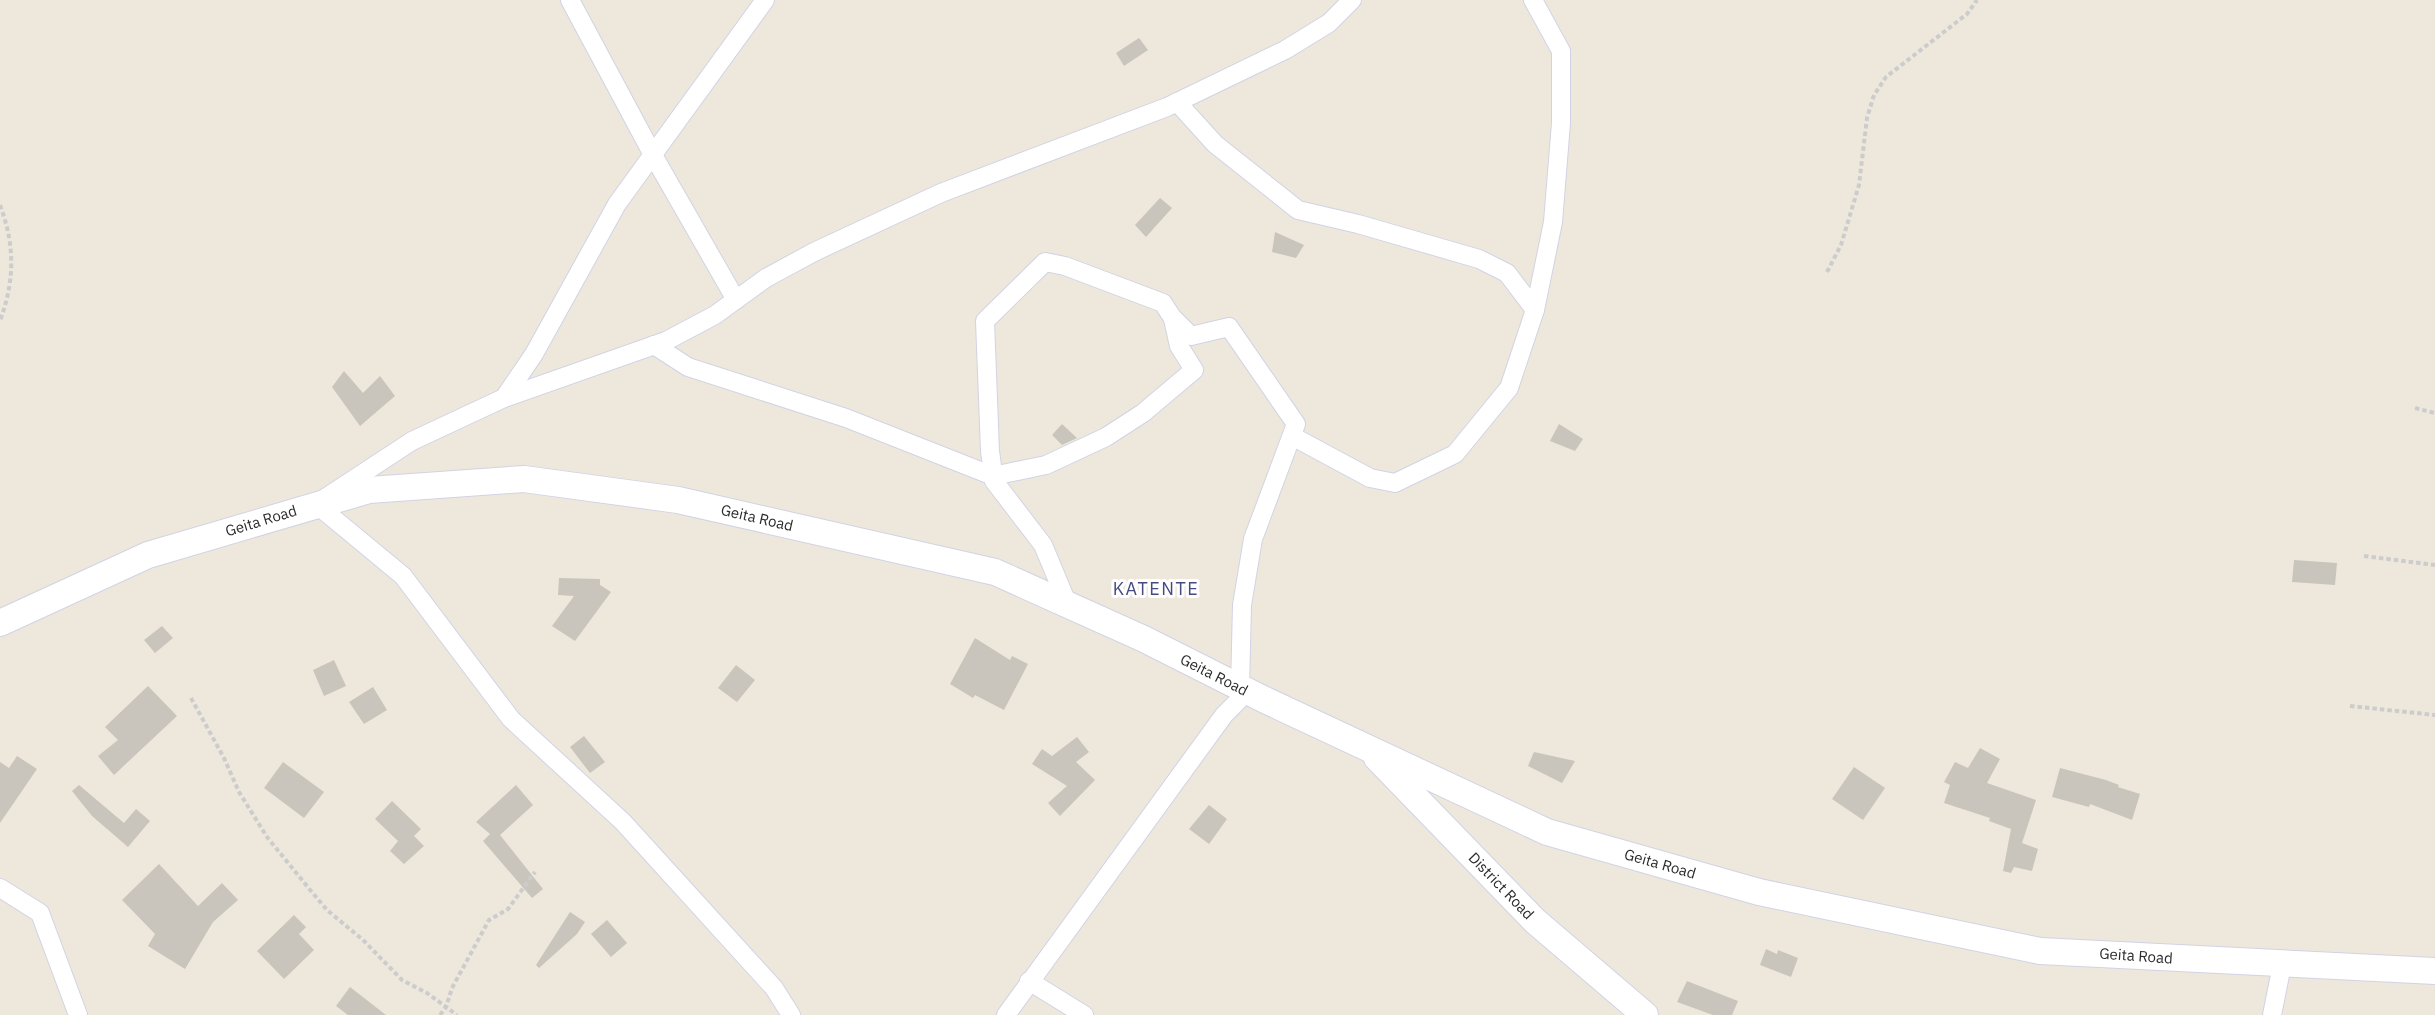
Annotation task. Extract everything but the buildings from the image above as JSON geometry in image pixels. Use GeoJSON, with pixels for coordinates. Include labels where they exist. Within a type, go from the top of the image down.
{"type":"FeatureCollection","features":[{"type":"Feature","properties":{"kind":"main road","name":"Geita Road"},"geometry":{"type":"LineString","coordinates":[[0,623],[148,555],[369,490],[524,480],[666,498],[995,572],[1144,639],[1243,690],[1547,832],[1759,892],[2040,951],[2435,972]]}},
{"type":"Feature","properties":{"kind":"main road","name":"District Road"},"geometry":{"type":"LineString","coordinates":[[1366,747],[1535,921],[1645,1015]]}},
{"type":"Feature","properties":{"kind":"street"},"geometry":{"type":"LineString","coordinates":[[570,0],[653,155],[736,300]]}},
{"type":"Feature","properties":{"kind":"street"},"geometry":{"type":"LineString","coordinates":[[504,398],[534,354],[617,204],[765,0]]}},
{"type":"Feature","properties":{"kind":"street"},"geometry":{"type":"LineString","coordinates":[[791,1015],[774,988],[623,822],[511,719],[403,576],[316,504],[412,441],[504,398],[654,345],[715,315],[766,278],[814,252],[941,193],[1177,102],[1285,50],[1329,24],[1352,0]]}},
{"type":"Feature","properties":{"kind":"street"},"geometry":{"type":"LineString","coordinates":[[1292,436],[1370,478],[1395,483],[1455,454],[1509,388],[1535,310],[1553,222],[1561,123],[1561,51],[1533,0]]}},
{"type":"Feature","properties":{"kind":"street"},"geometry":{"type":"LineString","coordinates":[[1177,102],[1215,144],[1298,210],[1358,224],[1479,259],[1507,273],[1535,310]]}},
{"type":"Feature","properties":{"kind":"street"},"geometry":{"type":"LineString","coordinates":[[1006,1015],[1243,690],[1242,605],[1253,539],[1296,424],[1229,327],[1191,336],[1172,317],[1163,303],[1065,266],[1045,262],[985,321],[993,476],[994,481],[1043,545],[1068,605]]}},
{"type":"Feature","properties":{"kind":"street"},"geometry":{"type":"LineString","coordinates":[[654,345],[688,367],[846,418],[993,476],[1046,465],[1106,436],[1143,413],[1194,370],[1179,345],[1172,317]]}},
{"type":"Feature","properties":{"kind":"street"},"geometry":{"type":"LineString","coordinates":[[0,888],[40,913],[78,1015]]}},
{"type":"Feature","properties":{"kind":"street"},"geometry":{"type":"LineString","coordinates":[[2272,1015],[2282,965]]}},
{"type":"Feature","properties":{"kind":"street"},"geometry":{"type":"LineString","coordinates":[[1029,981],[1084,1015]]}},
{"type":"Feature","properties":{"kind":"path"},"geometry":{"type":"LineString","coordinates":[[1827,272],[1841,245],[1859,184],[1867,118],[1874,95],[1886,77],[1967,14],[1977,0]]}},
{"type":"Feature","properties":{"kind":"path"},"geometry":{"type":"LineString","coordinates":[[0,205],[10,234],[10,293],[0,321]]}},
{"type":"Feature","properties":{"kind":"path"},"geometry":{"type":"LineString","coordinates":[[2415,408],[2435,413]]}},
{"type":"Feature","properties":{"kind":"path"},"geometry":{"type":"LineString","coordinates":[[2364,556],[2435,565]]}},
{"type":"Feature","properties":{"kind":"path"},"geometry":{"type":"LineString","coordinates":[[191,698],[224,758],[239,792],[267,837],[311,891],[327,910],[363,940],[402,980],[457,1015]]}},
{"type":"Feature","properties":{"kind":"path"},"geometry":{"type":"LineString","coordinates":[[2350,706],[2435,715]]}},
{"type":"Feature","properties":{"kind":"path"},"geometry":{"type":"LineString","coordinates":[[440,1015],[489,920],[508,909],[536,872]]}},
{"type":"Feature","properties":{"kind":"district","name":"KATENTE"},"geometry":{"type":"Point","coordinates":[1156,589]}}]}
